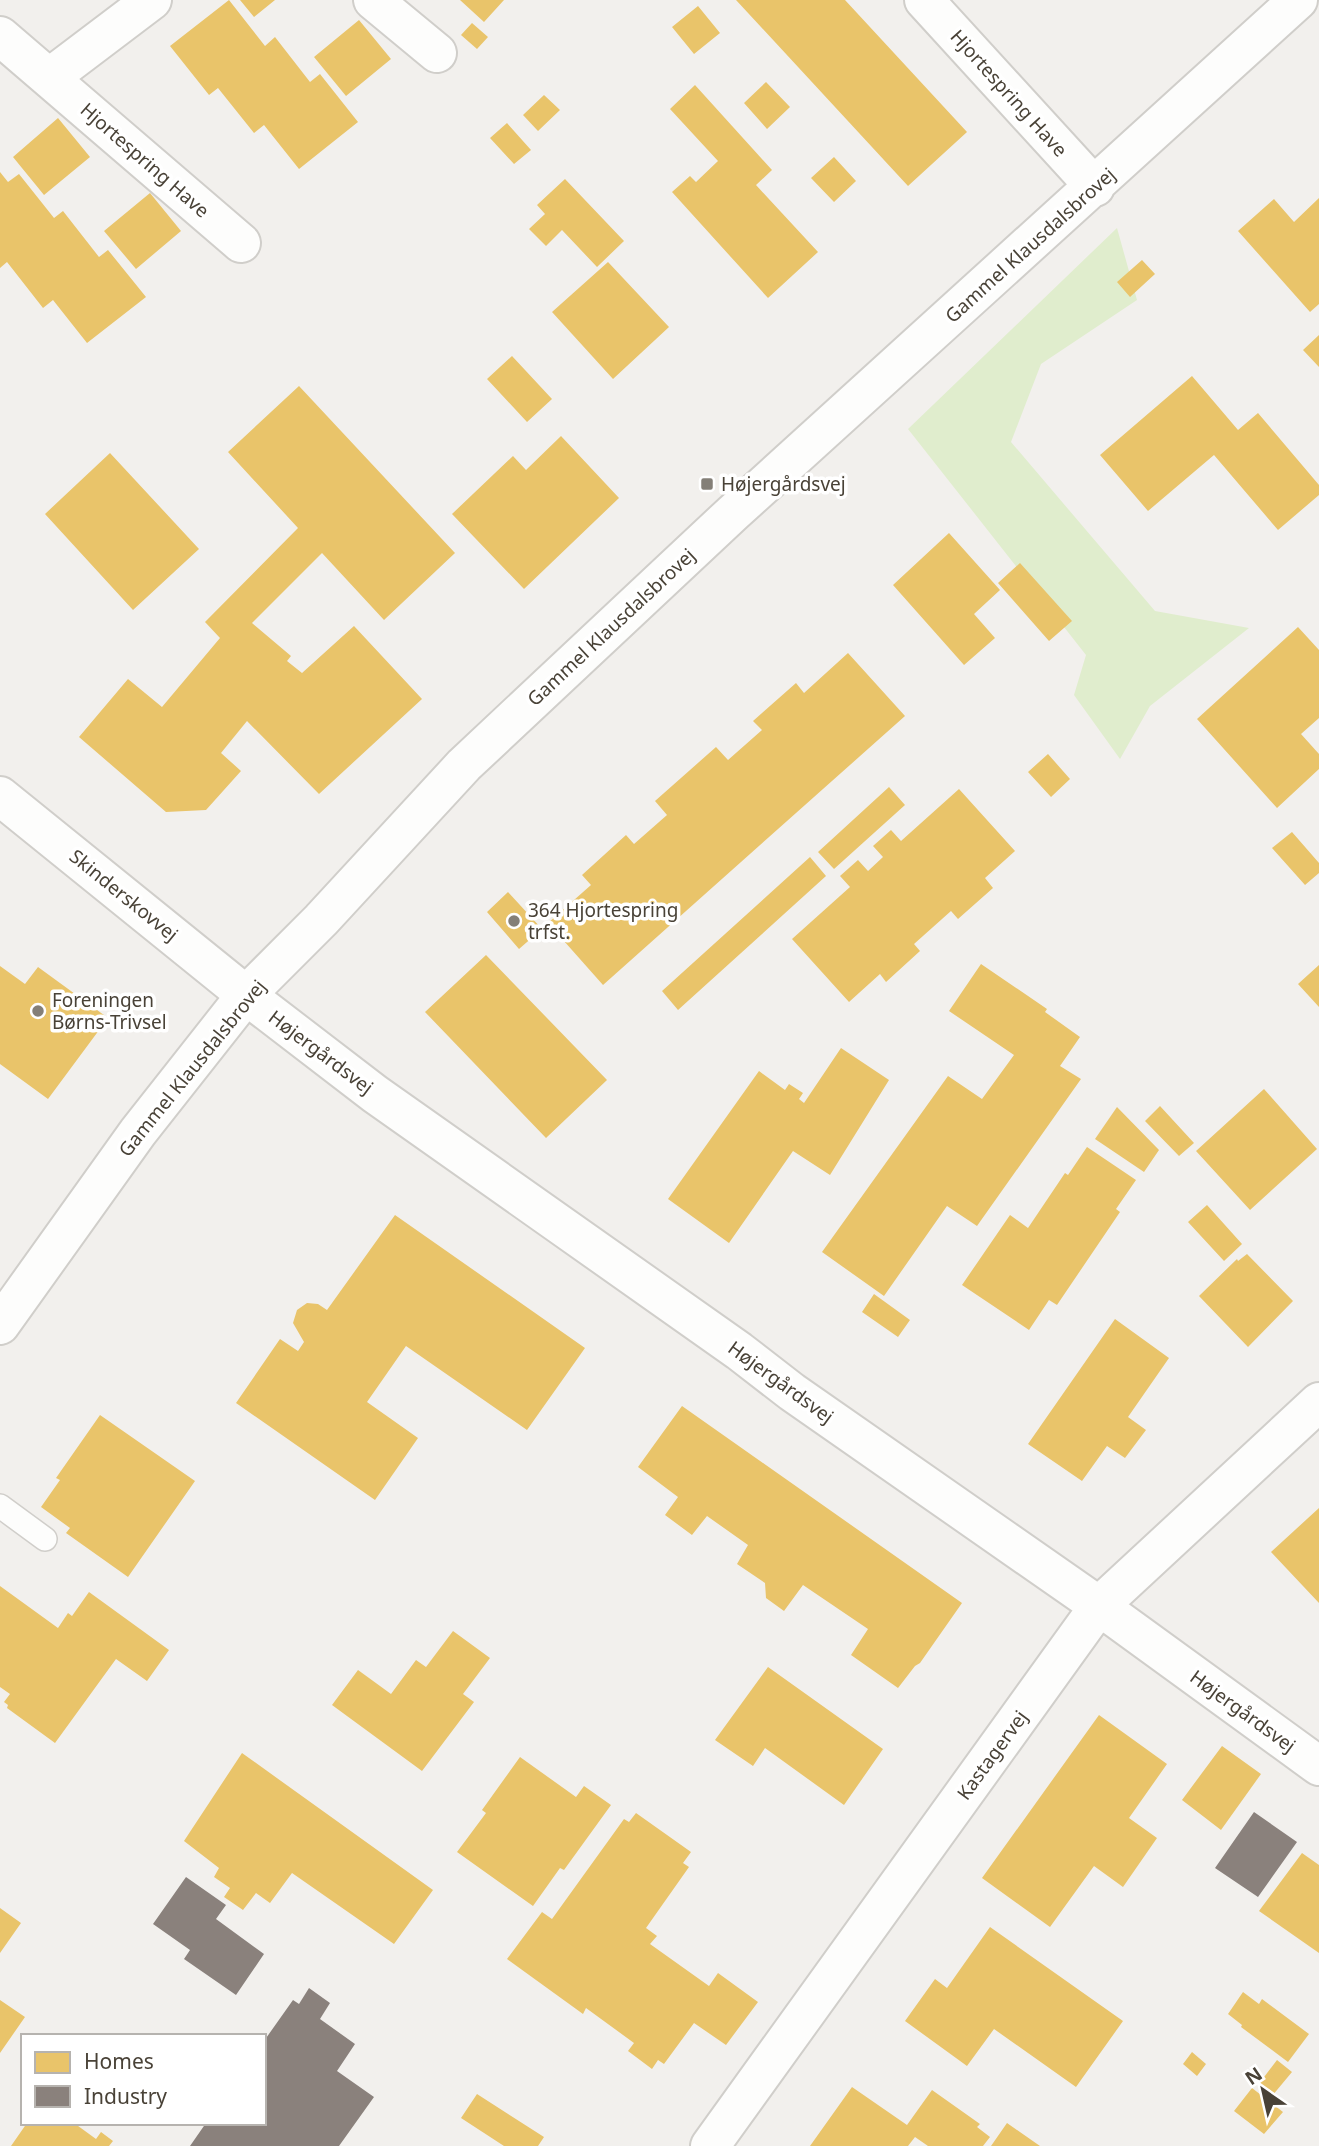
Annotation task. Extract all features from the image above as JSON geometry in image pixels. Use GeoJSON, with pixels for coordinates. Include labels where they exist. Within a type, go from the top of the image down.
{"type":"FeatureCollection","features":[{"type":"Feature","properties":{"kind":"street"},"geometry":{"type":"LineString","coordinates":[[49,78],[152,0]]}},
{"type":"Feature","properties":{"kind":"street"},"geometry":{"type":"LineString","coordinates":[[373,0],[437,53]]}},
{"type":"Feature","properties":{"kind":"street","name":"Hjortespring Have"},"geometry":{"type":"LineString","coordinates":[[924,0],[1094,187]]}},
{"type":"Feature","properties":{"kind":"street","name":"Gammel Klausdalsbrovej"},"geometry":{"type":"LineString","coordinates":[[0,1325],[138,1132],[246,995],[321,920],[464,765],[733,513],[1298,0]]}},
{"type":"Feature","properties":{"kind":"street","name":"Hjortespring Have"},"geometry":{"type":"LineString","coordinates":[[0,36],[242,243]]}},
{"type":"Feature","properties":{"kind":"street","name":"Skinderskovvej"},"geometry":{"type":"LineString","coordinates":[[0,796],[246,995]]}},
{"type":"Feature","properties":{"kind":"street","name":"Højergårdsvej"},"geometry":{"type":"LineString","coordinates":[[246,995],[435,1137],[739,1351],[803,1400],[1099,1606],[1319,1766]]}},
{"type":"Feature","properties":{"kind":"street","name":"Kastagervej"},"geometry":{"type":"LineString","coordinates":[[710,2146],[1099,1606],[1319,1402]]}},
{"type":"Feature","properties":{"kind":"lane"},"geometry":{"type":"LineString","coordinates":[[0,1506],[45,1539]]}},
{"type":"Feature","properties":{"kind":"green space"},"geometry":{"type":"Polygon","coordinates":[[[1117,228],[1137,300],[1041,364],[1011,442],[1155,611],[1249,628],[1150,706],[1120,759],[1074,695],[1086,655],[908,429],[1117,228]]]}},
{"type":"Feature","properties":{"kind":"building: Homes"},"geometry":{"type":"Polygon","coordinates":[[[229,0],[265,46],[275,37],[310,82],[320,74],[358,122],[299,169],[264,125],[254,133],[218,88],[209,95],[170,46],[229,0]]]}},
{"type":"Feature","properties":{"kind":"building: Homes"},"geometry":{"type":"Polygon","coordinates":[[[240,0],[275,0],[254,17],[240,0]]]}},
{"type":"Feature","properties":{"kind":"building: Homes"},"geometry":{"type":"Polygon","coordinates":[[[460,0],[504,0],[484,22],[460,0]]]}},
{"type":"Feature","properties":{"kind":"building: Homes"},"geometry":{"type":"Polygon","coordinates":[[[736,0],[845,0],[967,132],[908,186],[736,0]]]}},
{"type":"Feature","properties":{"kind":"building: Homes"},"geometry":{"type":"Polygon","coordinates":[[[698,6],[720,33],[694,54],[672,27],[698,6]]]}},
{"type":"Feature","properties":{"kind":"building: Homes"},"geometry":{"type":"Polygon","coordinates":[[[359,20],[391,59],[346,96],[314,57],[359,20]]]}},
{"type":"Feature","properties":{"kind":"building: Homes"},"geometry":{"type":"Polygon","coordinates":[[[472,23],[488,37],[477,49],[461,35],[472,23]]]}},
{"type":"Feature","properties":{"kind":"building: Homes"},"geometry":{"type":"Polygon","coordinates":[[[766,82],[790,107],[767,129],[744,103],[766,82]]]}},
{"type":"Feature","properties":{"kind":"building: Homes"},"geometry":{"type":"Polygon","coordinates":[[[695,85],[772,170],[756,185],[818,252],[768,298],[672,192],[690,176],[696,182],[718,161],[670,109],[695,85]]]}},
{"type":"Feature","properties":{"kind":"building: Homes"},"geometry":{"type":"Polygon","coordinates":[[[544,95],[560,110],[538,131],[523,115],[544,95]]]}},
{"type":"Feature","properties":{"kind":"building: Homes"},"geometry":{"type":"Polygon","coordinates":[[[58,118],[90,157],[44,195],[13,157],[58,118]]]}},
{"type":"Feature","properties":{"kind":"building: Homes"},"geometry":{"type":"Polygon","coordinates":[[[507,123],[531,150],[514,164],[490,138],[507,123]]]}},
{"type":"Feature","properties":{"kind":"building: Homes"},"geometry":{"type":"Polygon","coordinates":[[[834,157],[856,181],[834,202],[811,178],[834,157]]]}},
{"type":"Feature","properties":{"kind":"building: Homes"},"geometry":{"type":"Polygon","coordinates":[[[0,172],[8,182],[19,174],[54,218],[63,211],[99,257],[108,250],[146,297],[87,343],[53,300],[43,308],[7,262],[0,268],[0,172]]]}},
{"type":"Feature","properties":{"kind":"building: Homes"},"geometry":{"type":"Polygon","coordinates":[[[565,179],[624,241],[597,267],[562,230],[546,246],[529,229],[545,214],[537,205],[565,179]]]}},
{"type":"Feature","properties":{"kind":"building: Homes"},"geometry":{"type":"Polygon","coordinates":[[[150,193],[181,231],[136,269],[104,231],[150,193]]]}},
{"type":"Feature","properties":{"kind":"building: Homes"},"geometry":{"type":"Polygon","coordinates":[[[1319,198],[1319,304],[1310,312],[1238,231],[1274,199],[1294,222],[1319,198]]]}},
{"type":"Feature","properties":{"kind":"building: Homes"},"geometry":{"type":"Polygon","coordinates":[[[1142,260],[1155,274],[1130,297],[1117,282],[1142,260]]]}},
{"type":"Feature","properties":{"kind":"building: Homes"},"geometry":{"type":"Polygon","coordinates":[[[608,262],[669,327],[613,379],[552,312],[608,262]]]}},
{"type":"Feature","properties":{"kind":"building: Homes"},"geometry":{"type":"Polygon","coordinates":[[[1319,335],[1319,367],[1303,350],[1319,335]]]}},
{"type":"Feature","properties":{"kind":"building: Homes"},"geometry":{"type":"Polygon","coordinates":[[[512,356],[552,399],[527,422],[487,379],[512,356]]]}},
{"type":"Feature","properties":{"kind":"building: Homes"},"geometry":{"type":"Polygon","coordinates":[[[1192,376],[1238,430],[1258,413],[1319,485],[1319,495],[1278,530],[1214,455],[1148,511],[1100,455],[1192,376]]]}},
{"type":"Feature","properties":{"kind":"building: Homes"},"geometry":{"type":"Polygon","coordinates":[[[299,386],[455,553],[384,620],[322,553],[252,623],[291,656],[287,661],[302,673],[354,626],[422,699],[319,794],[247,721],[221,753],[241,771],[206,810],[166,812],[79,737],[128,679],[162,707],[220,638],[205,622],[298,528],[228,452],[299,386]]]}},
{"type":"Feature","properties":{"kind":"building: Homes"},"geometry":{"type":"Polygon","coordinates":[[[561,436],[619,498],[524,589],[452,514],[513,456],[526,470],[561,436]]]}},
{"type":"Feature","properties":{"kind":"building: Homes"},"geometry":{"type":"Polygon","coordinates":[[[110,453],[199,549],[133,610],[45,514],[110,453]]]}},
{"type":"Feature","properties":{"kind":"building: Homes"},"geometry":{"type":"Polygon","coordinates":[[[949,533],[1000,590],[974,614],[995,638],[964,665],[893,585],[949,533]]]}},
{"type":"Feature","properties":{"kind":"building: Homes"},"geometry":{"type":"Polygon","coordinates":[[[1020,563],[1072,621],[1049,641],[998,583],[1020,563]]]}},
{"type":"Feature","properties":{"kind":"building: Homes"},"geometry":{"type":"Polygon","coordinates":[[[1298,627],[1319,650],[1319,718],[1301,734],[1319,754],[1319,769],[1277,808],[1197,719],[1298,627]]]}},
{"type":"Feature","properties":{"kind":"building: Homes"},"geometry":{"type":"Polygon","coordinates":[[[848,653],[905,716],[603,985],[548,923],[591,885],[582,875],[626,835],[634,844],[667,815],[655,801],[716,747],[728,760],[762,730],[753,721],[796,683],[804,693],[848,653]]]}},
{"type":"Feature","properties":{"kind":"building: Homes"},"geometry":{"type":"Polygon","coordinates":[[[1048,754],[1070,779],[1051,797],[1028,772],[1048,754]]]}},
{"type":"Feature","properties":{"kind":"building: Homes"},"geometry":{"type":"Polygon","coordinates":[[[889,787],[905,805],[834,869],[818,852],[889,787]]]}},
{"type":"Feature","properties":{"kind":"building: Homes"},"geometry":{"type":"Polygon","coordinates":[[[959,789],[1015,851],[985,878],[993,888],[958,919],[951,911],[914,944],[920,951],[886,982],[880,974],[849,1002],[792,939],[850,887],[840,876],[858,860],[868,871],[883,857],[873,846],[891,830],[901,841],[959,789]]]}},
{"type":"Feature","properties":{"kind":"building: Homes"},"geometry":{"type":"Polygon","coordinates":[[[1292,832],[1319,863],[1319,873],[1305,885],[1272,848],[1292,832]]]}},
{"type":"Feature","properties":{"kind":"building: Homes"},"geometry":{"type":"Polygon","coordinates":[[[810,857],[826,876],[678,1010],[662,991],[810,857]]]}},
{"type":"Feature","properties":{"kind":"building: Homes","name":"364 Hjortespring trfst."},"geometry":{"type":"Polygon","coordinates":[[[508,892],[542,929],[519,949],[487,912],[508,892]]]}},
{"type":"Feature","properties":{"kind":"building: Homes"},"geometry":{"type":"Polygon","coordinates":[[[486,955],[607,1080],[546,1138],[425,1012],[486,955]]]}},
{"type":"Feature","properties":{"kind":"building: Homes"},"geometry":{"type":"Polygon","coordinates":[[[981,964],[1047,1009],[1045,1012],[1080,1037],[1060,1066],[1081,1079],[977,1226],[947,1206],[884,1296],[822,1252],[948,1076],[982,1099],[1014,1055],[949,1011],[981,964]]]}},
{"type":"Feature","properties":{"kind":"building: Homes"},"geometry":{"type":"Polygon","coordinates":[[[1319,965],[1319,1007],[1298,984],[1319,965]]]}},
{"type":"Feature","properties":{"kind":"building: Homes"},"geometry":{"type":"Polygon","coordinates":[[[0,966],[25,984],[38,967],[108,1018],[48,1099],[0,1064],[0,966]]]}},
{"type":"Feature","properties":{"kind":"building: Homes"},"geometry":{"type":"Polygon","coordinates":[[[841,1048],[889,1080],[830,1175],[793,1151],[729,1243],[668,1199],[759,1071],[785,1090],[789,1084],[803,1093],[799,1099],[804,1103],[841,1048]]]}},
{"type":"Feature","properties":{"kind":"building: Homes"},"geometry":{"type":"Polygon","coordinates":[[[1264,1089],[1317,1149],[1250,1210],[1196,1151],[1264,1089]]]}},
{"type":"Feature","properties":{"kind":"building: Homes"},"geometry":{"type":"Polygon","coordinates":[[[1160,1106],[1194,1143],[1179,1156],[1145,1121],[1160,1106]]]}},
{"type":"Feature","properties":{"kind":"building: Homes"},"geometry":{"type":"Polygon","coordinates":[[[1117,1107],[1159,1150],[1144,1172],[1095,1139],[1117,1107]]]}},
{"type":"Feature","properties":{"kind":"building: Homes"},"geometry":{"type":"Polygon","coordinates":[[[1087,1147],[1136,1180],[1116,1209],[1120,1212],[1057,1305],[1049,1300],[1029,1330],[962,1285],[1010,1215],[1028,1228],[1065,1173],[1068,1175],[1087,1147]]]}},
{"type":"Feature","properties":{"kind":"building: Homes"},"geometry":{"type":"Polygon","coordinates":[[[1207,1205],[1242,1244],[1224,1261],[1188,1222],[1207,1205]]]}},
{"type":"Feature","properties":{"kind":"building: Homes"},"geometry":{"type":"Polygon","coordinates":[[[395,1215],[585,1348],[527,1430],[406,1346],[367,1402],[418,1438],[375,1500],[236,1403],[280,1339],[298,1351],[304,1342],[293,1323],[297,1310],[307,1303],[318,1304],[327,1310],[395,1215]]]}},
{"type":"Feature","properties":{"kind":"building: Homes"},"geometry":{"type":"Polygon","coordinates":[[[1247,1254],[1293,1301],[1248,1347],[1199,1296],[1237,1259],[1238,1261],[1247,1254]]]}},
{"type":"Feature","properties":{"kind":"building: Homes"},"geometry":{"type":"Polygon","coordinates":[[[874,1294],[910,1320],[898,1337],[862,1312],[874,1294]]]}},
{"type":"Feature","properties":{"kind":"building: Homes"},"geometry":{"type":"Polygon","coordinates":[[[1115,1319],[1169,1358],[1128,1417],[1146,1430],[1125,1458],[1107,1446],[1082,1481],[1028,1444],[1115,1319]]]}},
{"type":"Feature","properties":{"kind":"building: Homes"},"geometry":{"type":"Polygon","coordinates":[[[682,1406],[962,1603],[920,1663],[898,1688],[851,1655],[868,1629],[803,1585],[784,1611],[766,1598],[765,1583],[737,1564],[748,1545],[707,1516],[692,1535],[665,1515],[678,1497],[638,1467],[682,1406]]]}},
{"type":"Feature","properties":{"kind":"building: Homes"},"geometry":{"type":"Polygon","coordinates":[[[100,1415],[195,1481],[128,1577],[66,1533],[70,1528],[41,1507],[60,1480],[56,1478],[100,1415]]]}},
{"type":"Feature","properties":{"kind":"building: Homes"},"geometry":{"type":"Polygon","coordinates":[[[1319,1508],[1319,1603],[1271,1552],[1319,1508]]]}},
{"type":"Feature","properties":{"kind":"building: Homes"},"geometry":{"type":"Polygon","coordinates":[[[0,1586],[58,1628],[68,1613],[72,1616],[89,1592],[169,1650],[147,1681],[116,1659],[55,1743],[7,1708],[8,1705],[4,1702],[10,1694],[0,1687],[0,1586]]]}},
{"type":"Feature","properties":{"kind":"building: Homes"},"geometry":{"type":"Polygon","coordinates":[[[453,1631],[490,1658],[463,1694],[474,1702],[422,1771],[332,1705],[358,1670],[391,1694],[416,1660],[426,1667],[453,1631]]]}},
{"type":"Feature","properties":{"kind":"building: Homes"},"geometry":{"type":"Polygon","coordinates":[[[768,1667],[883,1749],[844,1805],[765,1748],[753,1766],[715,1740],[768,1667]]]}},
{"type":"Feature","properties":{"kind":"building: Homes"},"geometry":{"type":"Polygon","coordinates":[[[1099,1715],[1167,1764],[1129,1818],[1157,1838],[1123,1887],[1094,1866],[1050,1927],[982,1878],[1099,1715]]]}},
{"type":"Feature","properties":{"kind":"building: Homes"},"geometry":{"type":"Polygon","coordinates":[[[1222,1746],[1261,1774],[1221,1830],[1182,1800],[1222,1746]]]}},
{"type":"Feature","properties":{"kind":"building: Homes"},"geometry":{"type":"Polygon","coordinates":[[[242,1753],[433,1890],[394,1944],[292,1873],[270,1903],[256,1893],[243,1910],[224,1897],[230,1888],[214,1877],[219,1868],[184,1841],[242,1753]]]}},
{"type":"Feature","properties":{"kind":"building: Homes"},"geometry":{"type":"Polygon","coordinates":[[[520,1757],[576,1797],[584,1786],[611,1805],[564,1870],[560,1868],[533,1906],[457,1852],[486,1813],[482,1810],[520,1757]]]}},
{"type":"Feature","properties":{"kind":"building: Homes"},"geometry":{"type":"Polygon","coordinates":[[[636,1813],[691,1852],[683,1863],[689,1867],[646,1928],[657,1936],[650,1944],[709,1986],[718,1973],[758,2002],[726,2045],[694,2023],[664,2064],[658,2060],[652,2069],[628,2051],[634,2043],[586,2008],[583,2014],[507,1959],[542,1912],[552,1919],[624,1819],[629,1822],[636,1813]]]}},
{"type":"Feature","properties":{"kind":"building: Homes"},"geometry":{"type":"Polygon","coordinates":[[[1302,1853],[1319,1865],[1319,1953],[1259,1911],[1302,1853]]]}},
{"type":"Feature","properties":{"kind":"building: Homes"},"geometry":{"type":"Polygon","coordinates":[[[0,1908],[21,1923],[0,1953],[0,1908]]]}},
{"type":"Feature","properties":{"kind":"building: Homes"},"geometry":{"type":"Polygon","coordinates":[[[990,1927],[1123,2021],[1076,2087],[994,2029],[967,2066],[905,2021],[935,1979],[947,1988],[990,1927]]]}},
{"type":"Feature","properties":{"kind":"building: Homes"},"geometry":{"type":"Polygon","coordinates":[[[1243,1992],[1259,2004],[1262,1999],[1309,2034],[1288,2062],[1228,2014],[1243,1992]]]}},
{"type":"Feature","properties":{"kind":"building: Homes"},"geometry":{"type":"Polygon","coordinates":[[[0,2000],[25,2017],[0,2053],[0,2000]]]}},
{"type":"Feature","properties":{"kind":"building: Homes"},"geometry":{"type":"Polygon","coordinates":[[[1192,2052],[1206,2064],[1197,2076],[1183,2064],[1192,2052]]]}},
{"type":"Feature","properties":{"kind":"building: Homes"},"geometry":{"type":"Polygon","coordinates":[[[1277,2060],[1292,2072],[1272,2096],[1258,2085],[1277,2060]]]}},
{"type":"Feature","properties":{"kind":"building: Homes"},"geometry":{"type":"Polygon","coordinates":[[[852,2087],[907,2125],[932,2090],[980,2124],[977,2127],[990,2137],[983,2146],[928,2146],[915,2137],[908,2146],[810,2146],[852,2087]]]}},
{"type":"Feature","properties":{"kind":"building: Homes"},"geometry":{"type":"Polygon","coordinates":[[[1252,2088],[1283,2112],[1264,2134],[1234,2111],[1252,2088]]]}},
{"type":"Feature","properties":{"kind":"building: Homes"},"geometry":{"type":"Polygon","coordinates":[[[477,2094],[544,2137],[538,2146],[504,2146],[461,2118],[477,2094]]]}},
{"type":"Feature","properties":{"kind":"building: Homes"},"geometry":{"type":"Polygon","coordinates":[[[1007,2123],[1040,2146],[991,2146],[1007,2123]]]}},
{"type":"Feature","properties":{"kind":"building: Homes"},"geometry":{"type":"Polygon","coordinates":[[[26,2125],[77,2125],[96,2139],[101,2132],[113,2141],[109,2146],[11,2146],[26,2125]]]}},
{"type":"Feature","properties":{"kind":"building: Industry"},"geometry":{"type":"Polygon","coordinates":[[[1254,1812],[1297,1842],[1258,1897],[1215,1868],[1254,1812]]]}},
{"type":"Feature","properties":{"kind":"building: Industry"},"geometry":{"type":"Polygon","coordinates":[[[186,1877],[226,1905],[216,1919],[264,1954],[236,1995],[184,1959],[190,1950],[153,1924],[186,1877]]]}},
{"type":"Feature","properties":{"kind":"building: Industry"},"geometry":{"type":"Polygon","coordinates":[[[309,1988],[330,2003],[320,2019],[355,2044],[337,2071],[374,2097],[339,2146],[190,2146],[205,2125],[266,2125],[266,2038],[293,2000],[299,2004],[309,1988]]]}},
{"type":"Feature","properties":{"kind":"place","name":"Højergårdsvej"},"geometry":{"type":"Point","coordinates":[707,484]}},
{"type":"Feature","properties":{"kind":"place","name":"364 Hjortespring trfst."},"geometry":{"type":"Point","coordinates":[514,921]}},
{"type":"Feature","properties":{"kind":"place","name":"Foreningen Børns-Trivsel"},"geometry":{"type":"Point","coordinates":[38,1011]}}]}
